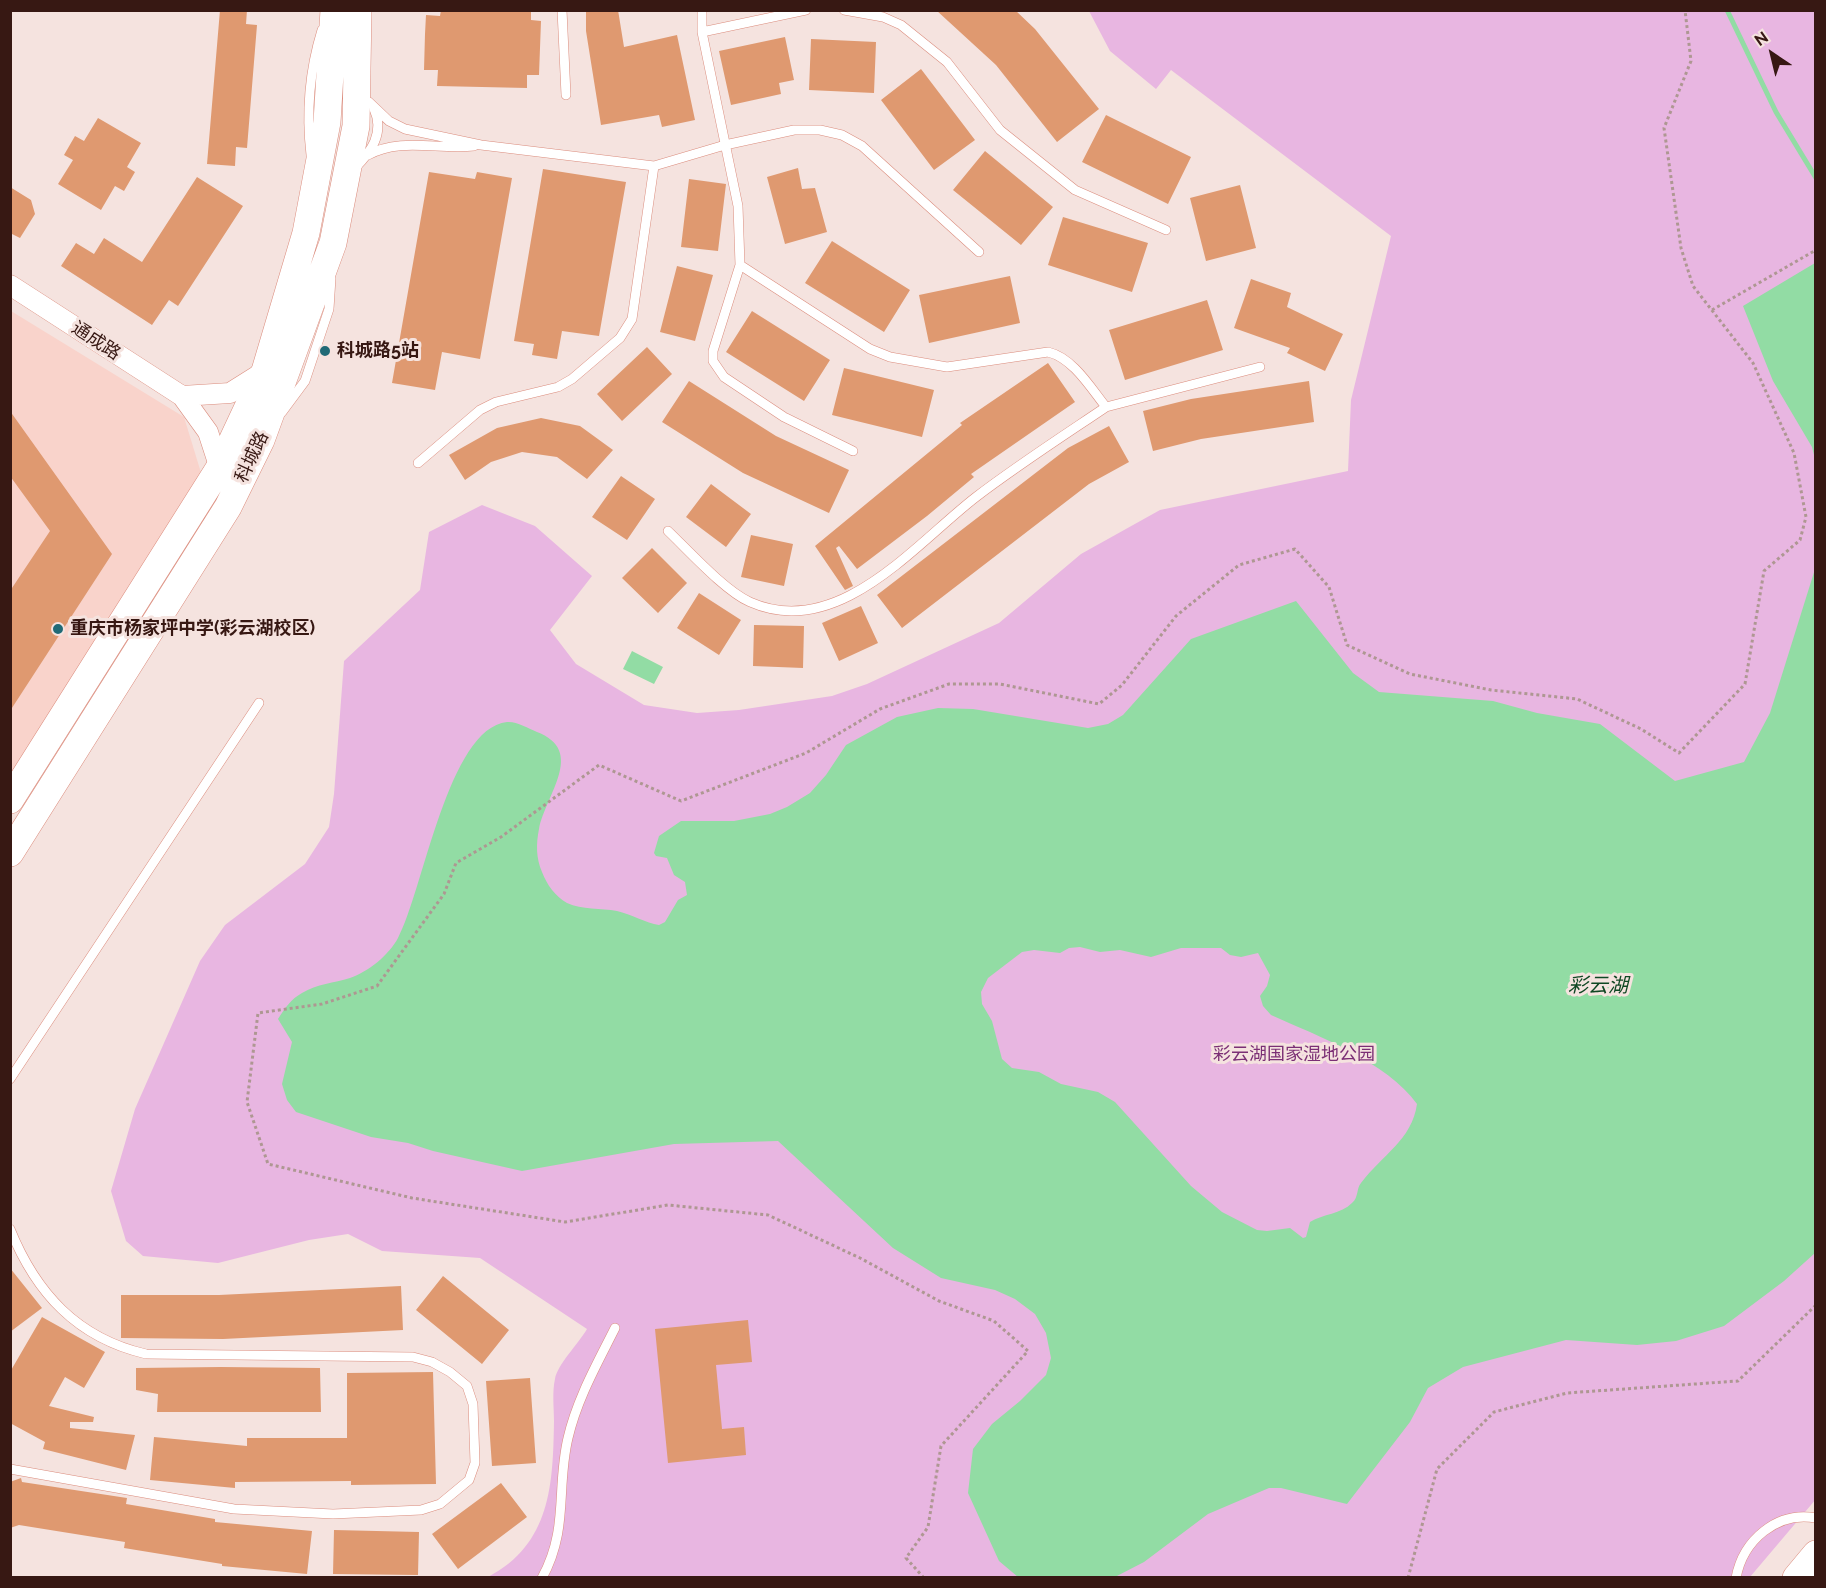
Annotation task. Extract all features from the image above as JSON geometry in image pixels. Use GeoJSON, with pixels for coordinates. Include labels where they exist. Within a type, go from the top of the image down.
{"type":"FeatureCollection","features":[{"type":"Feature","properties":{"kind":"main road","name":"科城路"},"geometry":{"type":"LineString","coordinates":[[10,800],[220,467],[265,371],[306,233],[315,188],[327,122],[334,10]]}},
{"type":"Feature","properties":{"kind":"main road","name":"科城路"},"geometry":{"type":"LineString","coordinates":[[10,853],[228,507],[261,440],[333,243],[363,93],[358,10]]}},
{"type":"Feature","properties":{"kind":"main road"},"geometry":{"type":"LineString","coordinates":[[1796,1578],[1815,1554]]}},
{"type":"Feature","properties":{"kind":"street","name":"通成路"},"geometry":{"type":"LineString","coordinates":[[10,285],[182,396]]}},
{"type":"Feature","properties":{"kind":"street"},"geometry":{"type":"LineString","coordinates":[[182,396],[230,393],[265,371]]}},
{"type":"Feature","properties":{"kind":"street"},"geometry":{"type":"LineString","coordinates":[[182,396],[208,432],[220,467],[228,507]]}},
{"type":"Feature","properties":{"kind":"lane"},"geometry":{"type":"LineString","coordinates":[[315,188],[307,123],[310,76],[311,64],[328,10]]}},
{"type":"Feature","properties":{"kind":"lane"},"geometry":{"type":"LineString","coordinates":[[562,10],[566,95]]}},
{"type":"Feature","properties":{"kind":"lane"},"geometry":{"type":"LineString","coordinates":[[702,10],[702,32],[738,206],[740,265],[713,351],[713,361],[717,370],[784,417],[853,451]]}},
{"type":"Feature","properties":{"kind":"lane"},"geometry":{"type":"LineString","coordinates":[[702,32],[806,10]]}},
{"type":"Feature","properties":{"kind":"lane"},"geometry":{"type":"LineString","coordinates":[[844,10],[883,17],[901,25],[947,62],[1000,130],[1075,190],[1166,230]]}},
{"type":"Feature","properties":{"kind":"lane"},"geometry":{"type":"LineString","coordinates":[[363,93],[389,121],[405,129],[481,145],[654,166],[725,145],[794,130],[820,130],[842,135],[862,146],[979,252]]}},
{"type":"Feature","properties":{"kind":"lane"},"geometry":{"type":"LineString","coordinates":[[347,176],[368,155],[377,138],[377,117],[363,93]]}},
{"type":"Feature","properties":{"kind":"lane"},"geometry":{"type":"LineString","coordinates":[[368,155],[396,144],[448,149],[481,145]]}},
{"type":"Feature","properties":{"kind":"lane"},"geometry":{"type":"LineString","coordinates":[[418,463],[480,410],[496,402],[558,387],[620,338],[632,320],[654,166]]}},
{"type":"Feature","properties":{"kind":"lane"},"geometry":{"type":"LineString","coordinates":[[740,265],[870,349],[890,357],[947,367],[1048,352],[1058,355],[1069,363],[1107,407]]}},
{"type":"Feature","properties":{"kind":"lane"},"geometry":{"type":"LineString","coordinates":[[668,531],[735,594],[749,602],[784,610],[819,607],[837,602],[876,581],[974,499],[1107,407],[1260,367]]}},
{"type":"Feature","properties":{"kind":"lane"},"geometry":{"type":"LineString","coordinates":[[10,1079],[259,703]]}},
{"type":"Feature","properties":{"kind":"lane"},"geometry":{"type":"LineString","coordinates":[[10,1229],[26,1264],[43,1289],[64,1312],[89,1331],[117,1347],[146,1354],[413,1357],[432,1362],[467,1386],[473,1404],[475,1463],[469,1480],[440,1504],[422,1510],[333,1514],[234,1509],[10,1469]]}},
{"type":"Feature","properties":{"kind":"lane"},"geometry":{"type":"LineString","coordinates":[[542,1578],[560,1530],[567,1439],[585,1386],[615,1328]]}},
{"type":"Feature","properties":{"kind":"lane"},"geometry":{"type":"LineString","coordinates":[[1736,1578],[1755,1539],[1766,1528],[1794,1516],[1815,1518]]}},
{"type":"Feature","properties":{"kind":"path"},"geometry":{"type":"LineString","coordinates":[[924,1578],[906,1558],[928,1527],[940,1446],[1028,1351],[994,1321],[939,1301],[860,1258],[768,1215],[668,1205],[565,1222],[412,1198],[268,1164],[247,1102],[258,1013],[322,1004],[378,986],[444,894],[456,863],[501,837],[600,765],[681,801],[806,753],[880,709],[949,684],[1000,684],[1099,704],[1122,685],[1176,616],[1239,565],[1295,549],[1329,587],[1347,645],[1410,674],[1491,690],[1577,699],[1641,729],[1679,753],[1745,684],[1764,571],[1800,540],[1806,517],[1794,453],[1753,363],[1693,286],[1681,248],[1664,128],[1690,61],[1685,10]]}},
{"type":"Feature","properties":{"kind":"path"},"geometry":{"type":"LineString","coordinates":[[1712,310],[1815,250]]}},
{"type":"Feature","properties":{"kind":"path"},"geometry":{"type":"LineString","coordinates":[[1408,1578],[1437,1469],[1494,1412],[1567,1393],[1738,1381],[1815,1305]]}},
{"type":"Feature","properties":{"kind":"shaded area","name":"重庆市杨家坪中学(彩云湖校区)"},"geometry":{"type":"Polygon","coordinates":[[[11,311],[184,417],[202,476],[11,781],[11,311]]]}},
{"type":"Feature","properties":{"kind":"green space","name":"彩云湖国家湿地公园"},"geometry":{"type":"Polygon","coordinates":[[[1089,11],[1815,11],[1816,1499],[1750,1577],[488,1577],[509,1563],[525,1548],[544,1510],[552,1467],[555,1379],[564,1361],[587,1329],[480,1258],[382,1251],[348,1234],[309,1240],[218,1263],[143,1256],[126,1241],[111,1191],[135,1109],[200,961],[225,925],[305,864],[329,827],[334,794],[344,661],[420,590],[429,532],[482,505],[535,526],[592,576],[550,630],[576,664],[644,705],[697,713],[739,710],[832,696],[867,684],[999,623],[1081,554],[1160,510],[1348,471],[1351,400],[1391,236],[1171,70],[1156,89],[1110,51],[1089,11]]]}},
{"type":"Feature","properties":{"kind":"water"},"geometry":{"type":"Polygon","coordinates":[[[1815,263],[1815,459],[1812,447],[1773,381],[1743,306],[1815,263]]]}},
{"type":"Feature","properties":{"kind":"water","name":"彩云湖"},"geometry":{"type":"Polygon","coordinates":[[[1815,569],[1815,1253],[1784,1281],[1724,1326],[1676,1341],[1637,1345],[1566,1340],[1463,1367],[1428,1388],[1410,1422],[1347,1504],[1281,1488],[1269,1488],[1208,1514],[1144,1562],[1115,1577],[1018,1577],[999,1561],[968,1493],[973,1449],[992,1424],[1046,1375],[1051,1358],[1046,1333],[1035,1314],[1015,1299],[995,1290],[941,1278],[893,1248],[778,1141],[674,1144],[522,1171],[433,1151],[408,1143],[371,1137],[296,1112],[287,1100],[282,1084],[292,1042],[278,1019],[288,1004],[298,995],[364,972],[384,957],[398,938],[407,916],[453,781],[469,752],[486,731],[507,722],[537,732],[551,740],[559,750],[561,762],[559,774],[539,829],[537,846],[540,867],[552,890],[567,903],[573,905],[617,911],[659,925],[665,922],[678,900],[687,895],[685,882],[674,875],[667,858],[656,856],[654,853],[659,836],[681,821],[734,821],[770,814],[787,807],[810,793],[826,775],[846,745],[897,717],[938,708],[973,709],[1088,728],[1108,724],[1123,715],[1191,639],[1296,601],[1353,673],[1379,692],[1493,701],[1537,713],[1600,724],[1675,781],[1744,762],[1770,713],[1815,569]],[[1080,947],[1069,948],[1060,953],[1034,950],[1022,952],[988,978],[981,992],[982,1004],[992,1021],[1002,1059],[1012,1068],[1039,1072],[1061,1084],[1098,1092],[1115,1102],[1191,1186],[1222,1212],[1257,1230],[1290,1228],[1303,1238],[1306,1237],[1310,1222],[1348,1207],[1356,1198],[1361,1183],[1409,1128],[1417,1104],[1404,1089],[1370,1063],[1330,1041],[1271,1015],[1263,1006],[1260,996],[1267,986],[1270,975],[1258,953],[1241,957],[1230,955],[1221,948],[1181,948],[1151,957],[1120,950],[1100,952],[1080,947]]]}},
{"type":"Feature","properties":{"kind":"water"},"geometry":{"type":"Polygon","coordinates":[[[632,651],[663,667],[654,684],[623,669],[632,651]]]}},
{"type":"Feature","properties":{"kind":"building"},"geometry":{"type":"Polygon","coordinates":[[[220,10],[247,10],[246,24],[257,25],[247,148],[236,147],[235,166],[207,164],[220,10]]]}},
{"type":"Feature","properties":{"kind":"building"},"geometry":{"type":"Polygon","coordinates":[[[441,10],[531,10],[531,20],[541,21],[539,75],[527,75],[527,88],[437,86],[438,70],[424,70],[426,15],[440,16],[441,10]]]}},
{"type":"Feature","properties":{"kind":"building"},"geometry":{"type":"Polygon","coordinates":[[[586,10],[618,10],[624,47],[677,35],[695,120],[662,127],[659,115],[601,125],[586,31],[586,10]]]}},
{"type":"Feature","properties":{"kind":"building"},"geometry":{"type":"Polygon","coordinates":[[[936,10],[1015,10],[1035,29],[1099,109],[1057,142],[996,65],[936,10]]]}},
{"type":"Feature","properties":{"kind":"building"},"geometry":{"type":"Polygon","coordinates":[[[785,37],[794,80],[779,83],[781,94],[731,105],[719,51],[785,37]]]}},
{"type":"Feature","properties":{"kind":"building"},"geometry":{"type":"Polygon","coordinates":[[[811,39],[876,42],[874,93],[809,90],[811,39]]]}},
{"type":"Feature","properties":{"kind":"building"},"geometry":{"type":"Polygon","coordinates":[[[921,69],[975,140],[934,170],[881,100],[921,69]]]}},
{"type":"Feature","properties":{"kind":"building"},"geometry":{"type":"Polygon","coordinates":[[[1106,115],[1191,157],[1168,204],[1082,162],[1106,115]]]}},
{"type":"Feature","properties":{"kind":"building"},"geometry":{"type":"Polygon","coordinates":[[[98,118],[141,143],[127,167],[135,172],[124,191],[115,186],[101,210],[58,184],[73,160],[64,155],[75,136],[84,141],[98,118]]]}},
{"type":"Feature","properties":{"kind":"building"},"geometry":{"type":"Polygon","coordinates":[[[985,151],[1053,207],[1021,245],[953,190],[985,151]]]}},
{"type":"Feature","properties":{"kind":"building"},"geometry":{"type":"Polygon","coordinates":[[[798,168],[802,189],[815,188],[827,232],[785,244],[767,177],[798,168]]]}},
{"type":"Feature","properties":{"kind":"building"},"geometry":{"type":"Polygon","coordinates":[[[543,169],[626,182],[599,336],[562,331],[557,359],[532,355],[534,344],[514,341],[543,169]]]}},
{"type":"Feature","properties":{"kind":"building"},"geometry":{"type":"Polygon","coordinates":[[[429,172],[475,179],[477,172],[512,178],[480,359],[442,352],[435,390],[392,383],[429,172]]]}},
{"type":"Feature","properties":{"kind":"building"},"geometry":{"type":"Polygon","coordinates":[[[197,177],[243,206],[178,306],[169,300],[152,325],[61,266],[76,243],[94,254],[104,238],[142,262],[197,177]]]}},
{"type":"Feature","properties":{"kind":"building"},"geometry":{"type":"Polygon","coordinates":[[[689,179],[726,184],[718,251],[681,247],[689,179]]]}},
{"type":"Feature","properties":{"kind":"building"},"geometry":{"type":"Polygon","coordinates":[[[1240,185],[1256,248],[1206,261],[1190,198],[1240,185]]]}},
{"type":"Feature","properties":{"kind":"building"},"geometry":{"type":"Polygon","coordinates":[[[10,187],[31,200],[35,214],[20,238],[10,233],[10,187]]]}},
{"type":"Feature","properties":{"kind":"building"},"geometry":{"type":"Polygon","coordinates":[[[1063,217],[1148,243],[1132,292],[1048,265],[1063,217]]]}},
{"type":"Feature","properties":{"kind":"building"},"geometry":{"type":"Polygon","coordinates":[[[832,241],[910,290],[884,332],[805,283],[832,241]]]}},
{"type":"Feature","properties":{"kind":"building"},"geometry":{"type":"Polygon","coordinates":[[[677,266],[713,275],[695,341],[660,332],[677,266]]]}},
{"type":"Feature","properties":{"kind":"building"},"geometry":{"type":"Polygon","coordinates":[[[1010,276],[1020,323],[929,343],[919,295],[1010,276]]]}},
{"type":"Feature","properties":{"kind":"building"},"geometry":{"type":"Polygon","coordinates":[[[1251,279],[1291,293],[1287,307],[1343,334],[1325,371],[1287,353],[1290,348],[1234,328],[1251,279]]]}},
{"type":"Feature","properties":{"kind":"building"},"geometry":{"type":"Polygon","coordinates":[[[1207,300],[1223,350],[1125,380],[1109,330],[1207,300]]]}},
{"type":"Feature","properties":{"kind":"building"},"geometry":{"type":"Polygon","coordinates":[[[752,311],[830,360],[804,401],[726,352],[752,311]]]}},
{"type":"Feature","properties":{"kind":"building"},"geometry":{"type":"Polygon","coordinates":[[[647,347],[672,374],[622,421],[597,394],[647,347]]]}},
{"type":"Feature","properties":{"kind":"building"},"geometry":{"type":"Polygon","coordinates":[[[1048,363],[1075,402],[971,474],[974,477],[857,569],[839,546],[836,548],[853,586],[845,590],[815,546],[962,425],[960,423],[1048,363]]]}},
{"type":"Feature","properties":{"kind":"building"},"geometry":{"type":"Polygon","coordinates":[[[844,368],[934,390],[922,437],[832,415],[844,368]]]}},
{"type":"Feature","properties":{"kind":"building"},"geometry":{"type":"Polygon","coordinates":[[[689,381],[776,436],[849,470],[829,513],[743,473],[662,422],[689,381]]]}},
{"type":"Feature","properties":{"kind":"building"},"geometry":{"type":"Polygon","coordinates":[[[1309,381],[1314,422],[1201,439],[1153,451],[1143,411],[1191,399],[1309,381]]]}},
{"type":"Feature","properties":{"kind":"building"},"geometry":{"type":"Polygon","coordinates":[[[10,411],[112,554],[10,711],[10,591],[50,531],[10,476],[10,411]]]}},
{"type":"Feature","properties":{"kind":"building"},"geometry":{"type":"Polygon","coordinates":[[[541,418],[580,426],[613,450],[587,479],[557,457],[522,452],[491,462],[465,480],[449,455],[497,428],[541,418]]]}},
{"type":"Feature","properties":{"kind":"building"},"geometry":{"type":"Polygon","coordinates":[[[1109,426],[1129,462],[1089,484],[902,628],[877,595],[1068,448],[1109,426]]]}},
{"type":"Feature","properties":{"kind":"building"},"geometry":{"type":"Polygon","coordinates":[[[621,476],[655,499],[627,540],[592,517],[621,476]]]}},
{"type":"Feature","properties":{"kind":"building"},"geometry":{"type":"Polygon","coordinates":[[[711,484],[751,514],[726,547],[686,517],[711,484]]]}},
{"type":"Feature","properties":{"kind":"building"},"geometry":{"type":"Polygon","coordinates":[[[751,535],[793,544],[784,586],[741,577],[751,535]]]}},
{"type":"Feature","properties":{"kind":"building"},"geometry":{"type":"Polygon","coordinates":[[[652,548],[687,583],[658,613],[622,578],[652,548]]]}},
{"type":"Feature","properties":{"kind":"building"},"geometry":{"type":"Polygon","coordinates":[[[699,593],[741,620],[719,655],[677,628],[699,593]]]}},
{"type":"Feature","properties":{"kind":"building"},"geometry":{"type":"Polygon","coordinates":[[[861,606],[878,643],[839,661],[822,623],[861,606]]]}},
{"type":"Feature","properties":{"kind":"building"},"geometry":{"type":"Polygon","coordinates":[[[754,625],[804,626],[803,668],[753,666],[754,625]]]}},
{"type":"Feature","properties":{"kind":"building"},"geometry":{"type":"Polygon","coordinates":[[[10,1268],[42,1308],[10,1332],[10,1268]]]}},
{"type":"Feature","properties":{"kind":"building"},"geometry":{"type":"Polygon","coordinates":[[[443,1276],[509,1330],[482,1364],[416,1310],[443,1276]]]}},
{"type":"Feature","properties":{"kind":"building"},"geometry":{"type":"Polygon","coordinates":[[[401,1286],[403,1330],[223,1339],[121,1338],[121,1295],[219,1295],[401,1286]]]}},
{"type":"Feature","properties":{"kind":"building"},"geometry":{"type":"Polygon","coordinates":[[[42,1317],[105,1352],[84,1388],[65,1377],[49,1406],[94,1417],[93,1422],[70,1422],[70,1428],[135,1435],[126,1470],[43,1449],[45,1442],[10,1423],[10,1372],[42,1317]]]}},
{"type":"Feature","properties":{"kind":"building"},"geometry":{"type":"Polygon","coordinates":[[[748,1320],[752,1362],[716,1365],[722,1429],[744,1427],[746,1455],[668,1463],[655,1329],[748,1320]]]}},
{"type":"Feature","properties":{"kind":"building"},"geometry":{"type":"Polygon","coordinates":[[[136,1368],[320,1368],[321,1412],[157,1412],[158,1394],[136,1390],[136,1368]]]}},
{"type":"Feature","properties":{"kind":"building"},"geometry":{"type":"Polygon","coordinates":[[[433,1372],[436,1484],[351,1485],[351,1481],[235,1482],[235,1488],[150,1480],[154,1437],[247,1446],[247,1438],[347,1438],[347,1373],[433,1372]]]}},
{"type":"Feature","properties":{"kind":"building"},"geometry":{"type":"Polygon","coordinates":[[[530,1378],[536,1463],[492,1466],[486,1381],[530,1378]]]}},
{"type":"Feature","properties":{"kind":"building"},"geometry":{"type":"Polygon","coordinates":[[[21,1478],[22,1482],[127,1498],[126,1504],[215,1519],[215,1522],[312,1531],[307,1574],[222,1566],[222,1564],[124,1548],[125,1542],[19,1525],[10,1528],[10,1482],[21,1478]]]}},
{"type":"Feature","properties":{"kind":"building"},"geometry":{"type":"Polygon","coordinates":[[[501,1483],[527,1517],[458,1569],[432,1534],[501,1483]]]}},
{"type":"Feature","properties":{"kind":"building"},"geometry":{"type":"Polygon","coordinates":[[[334,1530],[419,1532],[418,1575],[333,1574],[334,1530]]]}},
{"type":"Feature","properties":{"kind":"waterway"},"geometry":{"type":"LineString","coordinates":[[1727,10],[1776,112],[1816,178]]}},
{"type":"Feature","properties":{"kind":"place","name":"科城路5站"},"geometry":{"type":"Point","coordinates":[325,351]}},
{"type":"Feature","properties":{"kind":"place","name":"重庆市杨家坪中学(彩云湖校区)"},"geometry":{"type":"Point","coordinates":[58,629]}}]}
